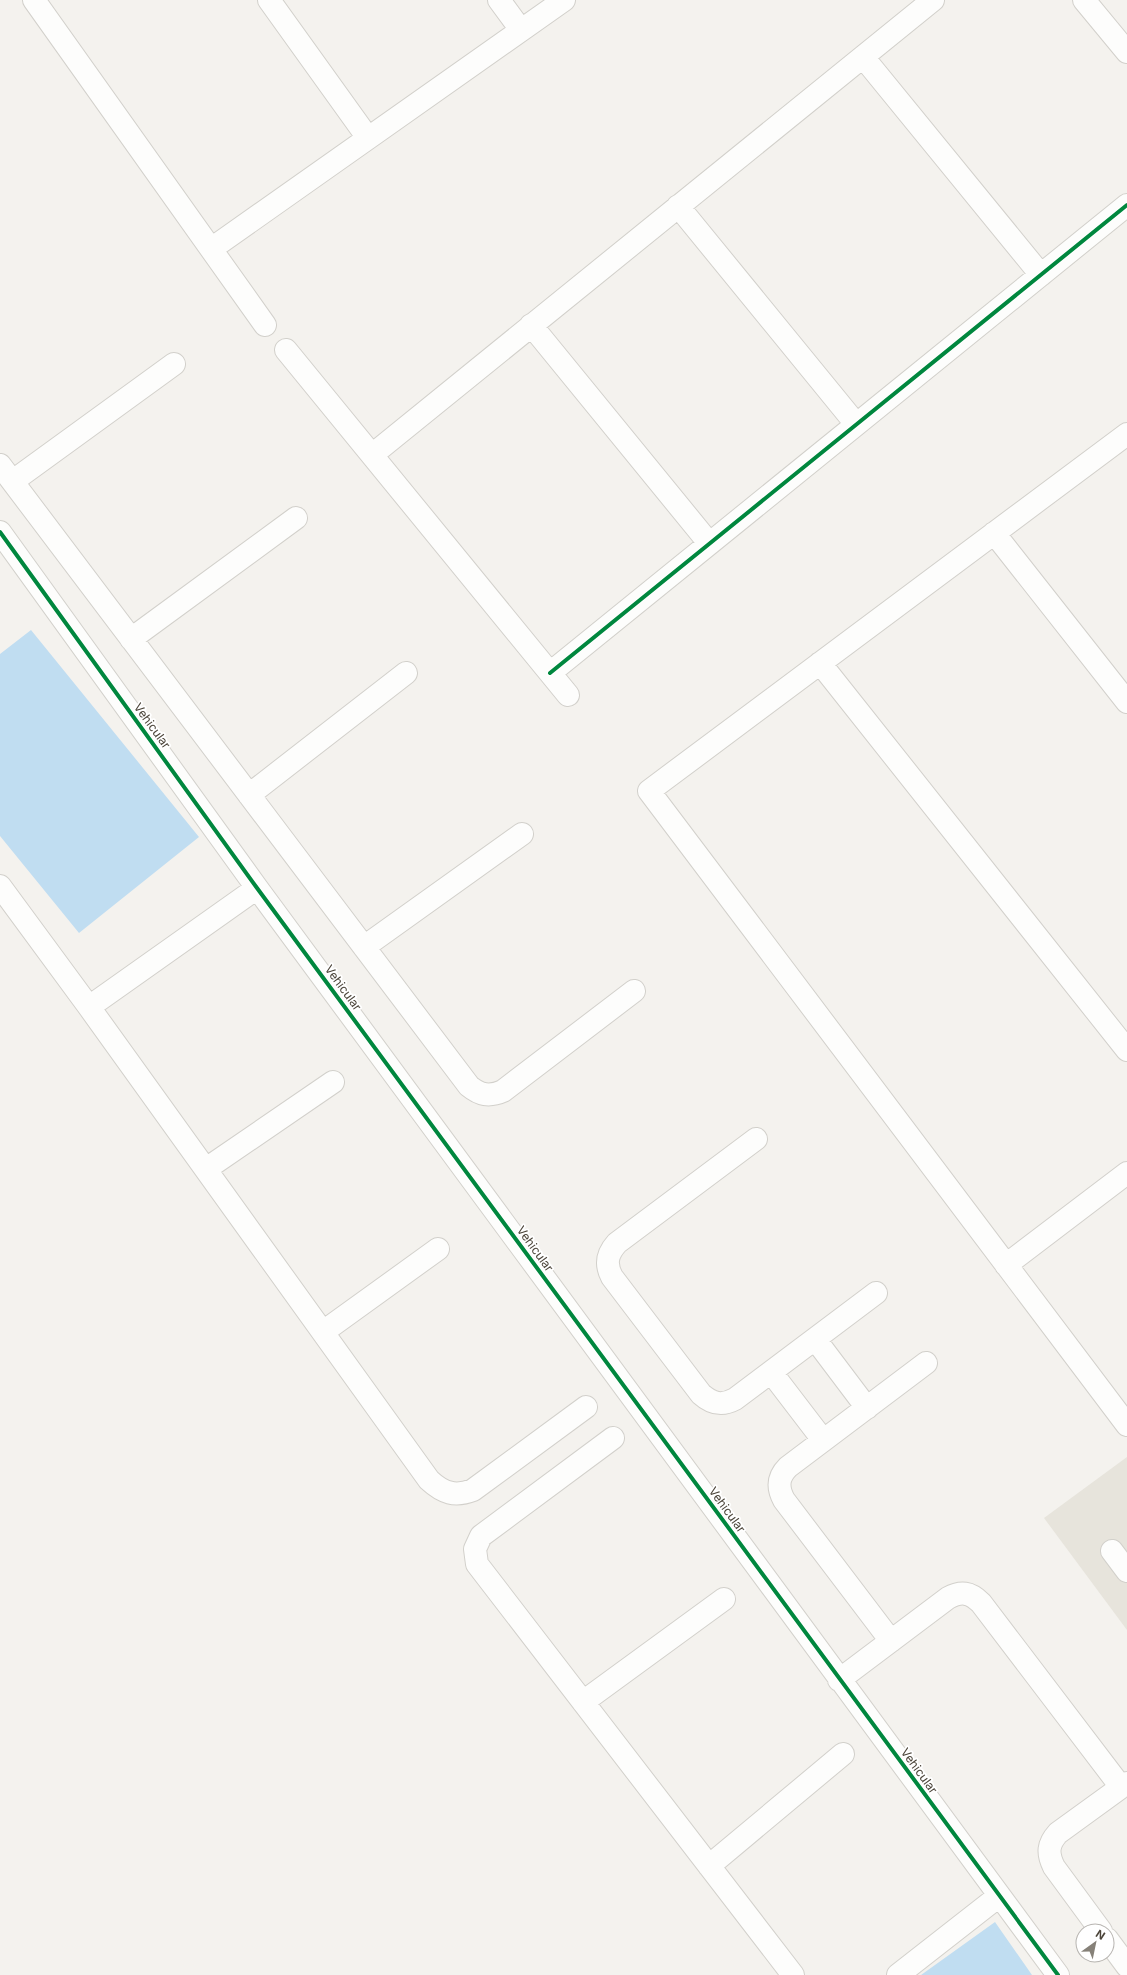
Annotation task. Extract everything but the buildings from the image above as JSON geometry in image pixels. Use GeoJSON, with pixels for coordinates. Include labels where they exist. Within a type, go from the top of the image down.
{"type":"FeatureCollection","features":[{"type":"Feature","properties":{"kind":"street"},"geometry":{"type":"LineString","coordinates":[[269,0],[368,138]]}},
{"type":"Feature","properties":{"kind":"street"},"geometry":{"type":"LineString","coordinates":[[499,0],[521,30]]}},
{"type":"Feature","properties":{"kind":"street"},"geometry":{"type":"LineString","coordinates":[[211,249],[564,0]]}},
{"type":"Feature","properties":{"kind":"street"},"geometry":{"type":"LineString","coordinates":[[372,455],[933,0]]}},
{"type":"Feature","properties":{"kind":"street"},"geometry":{"type":"LineString","coordinates":[[1084,0],[1127,52]]}},
{"type":"Feature","properties":{"kind":"street"},"geometry":{"type":"LineString","coordinates":[[43,3],[211,249],[265,325]]}},
{"type":"Feature","properties":{"kind":"street"},"geometry":{"type":"LineString","coordinates":[[863,57],[1041,275]]}},
{"type":"Feature","properties":{"kind":"street"},"geometry":{"type":"LineString","coordinates":[[550,673],[1127,205]]}},
{"type":"Feature","properties":{"kind":"street"},"geometry":{"type":"LineString","coordinates":[[678,206],[856,424]]}},
{"type":"Feature","properties":{"kind":"street"},"geometry":{"type":"LineString","coordinates":[[531,325],[709,543]]}},
{"type":"Feature","properties":{"kind":"street"},"geometry":{"type":"LineString","coordinates":[[286,350],[568,695]]}},
{"type":"Feature","properties":{"kind":"street"},"geometry":{"type":"LineString","coordinates":[[174,364],[6,473],[469,1086],[476,1092],[484,1095],[494,1095],[502,1091],[634,992]]}},
{"type":"Feature","properties":{"kind":"street"},"geometry":{"type":"LineString","coordinates":[[1127,434],[648,791],[1127,1425]]}},
{"type":"Feature","properties":{"kind":"street"},"geometry":{"type":"LineString","coordinates":[[131,639],[296,518]]}},
{"type":"Feature","properties":{"kind":"street","name":"Vehicular"},"geometry":{"type":"LineString","coordinates":[[0,532],[256,888],[1058,1975]]}},
{"type":"Feature","properties":{"kind":"street"},"geometry":{"type":"LineString","coordinates":[[994,532],[1127,702]]}},
{"type":"Feature","properties":{"kind":"street"},"geometry":{"type":"LineString","coordinates":[[820,663],[1127,1050]]}},
{"type":"Feature","properties":{"kind":"street"},"geometry":{"type":"LineString","coordinates":[[249,795],[406,673]]}},
{"type":"Feature","properties":{"kind":"street"},"geometry":{"type":"LineString","coordinates":[[364,947],[522,834]]}},
{"type":"Feature","properties":{"kind":"street"},"geometry":{"type":"LineString","coordinates":[[0,886],[89,1007],[429,1480],[444,1491],[454,1494],[464,1494],[473,1490],[586,1407]]}},
{"type":"Feature","properties":{"kind":"street"},"geometry":{"type":"LineString","coordinates":[[89,1007],[256,888]]}},
{"type":"Feature","properties":{"kind":"street"},"geometry":{"type":"LineString","coordinates":[[206,1169],[333,1082]]}},
{"type":"Feature","properties":{"kind":"street"},"geometry":{"type":"LineString","coordinates":[[756,1139],[617,1243],[611,1250],[608,1259],[608,1269],[621,1290],[701,1394],[708,1401],[717,1404],[726,1403],[735,1399],[876,1293]]}},
{"type":"Feature","properties":{"kind":"street"},"geometry":{"type":"LineString","coordinates":[[1006,1265],[1127,1173]]}},
{"type":"Feature","properties":{"kind":"street"},"geometry":{"type":"LineString","coordinates":[[323,1332],[438,1249]]}},
{"type":"Feature","properties":{"kind":"street"},"geometry":{"type":"LineString","coordinates":[[815,1339],[867,1408]]}},
{"type":"Feature","properties":{"kind":"street"},"geometry":{"type":"LineString","coordinates":[[891,1641],[784,1500],[780,1492],[779,1483],[782,1474],[823,1440],[926,1363]]}},
{"type":"Feature","properties":{"kind":"street"},"geometry":{"type":"LineString","coordinates":[[771,1372],[823,1440]]}},
{"type":"Feature","properties":{"kind":"street"},"geometry":{"type":"LineString","coordinates":[[613,1438],[481,1536],[475,1549],[475,1556],[481,1570],[793,1975]]}},
{"type":"Feature","properties":{"kind":"street"},"geometry":{"type":"LineString","coordinates":[[1112,1551],[1127,1571]]}},
{"type":"Feature","properties":{"kind":"street"},"geometry":{"type":"LineString","coordinates":[[839,1680],[948,1598],[956,1594],[965,1593],[975,1596],[1124,1785],[1058,1833],[1052,1840],[1049,1849],[1050,1858],[1054,1867],[1095,1923]]}},
{"type":"Feature","properties":{"kind":"street"},"geometry":{"type":"LineString","coordinates":[[583,1702],[724,1599]]}},
{"type":"Feature","properties":{"kind":"street"},"geometry":{"type":"LineString","coordinates":[[709,1866],[843,1754]]}},
{"type":"Feature","properties":{"kind":"street"},"geometry":{"type":"LineString","coordinates":[[898,1975],[999,1896]]}},
{"type":"Feature","properties":{"kind":"street"},"geometry":{"type":"LineString","coordinates":[[1115,1950],[1127,1966]]}},
{"type":"Feature","properties":{"kind":"shaded area"},"geometry":{"type":"Polygon","coordinates":[[[1127,1457],[1127,1630],[1044,1518],[1127,1457]]]}},
{"type":"Feature","properties":{"kind":"water"},"geometry":{"type":"Polygon","coordinates":[[[31,630],[199,837],[79,933],[0,836],[0,654],[31,630]]]}},
{"type":"Feature","properties":{"kind":"water"},"geometry":{"type":"Polygon","coordinates":[[[995,1922],[1032,1975],[921,1975],[995,1922]]]}},
{"type":"Feature","properties":{"kind":"cycle path"},"geometry":{"type":"LineString","coordinates":[[550,673],[1127,205]]}},
{"type":"Feature","properties":{"kind":"cycle path"},"geometry":{"type":"LineString","coordinates":[[0,532],[257,888],[1058,1975]]}}]}
